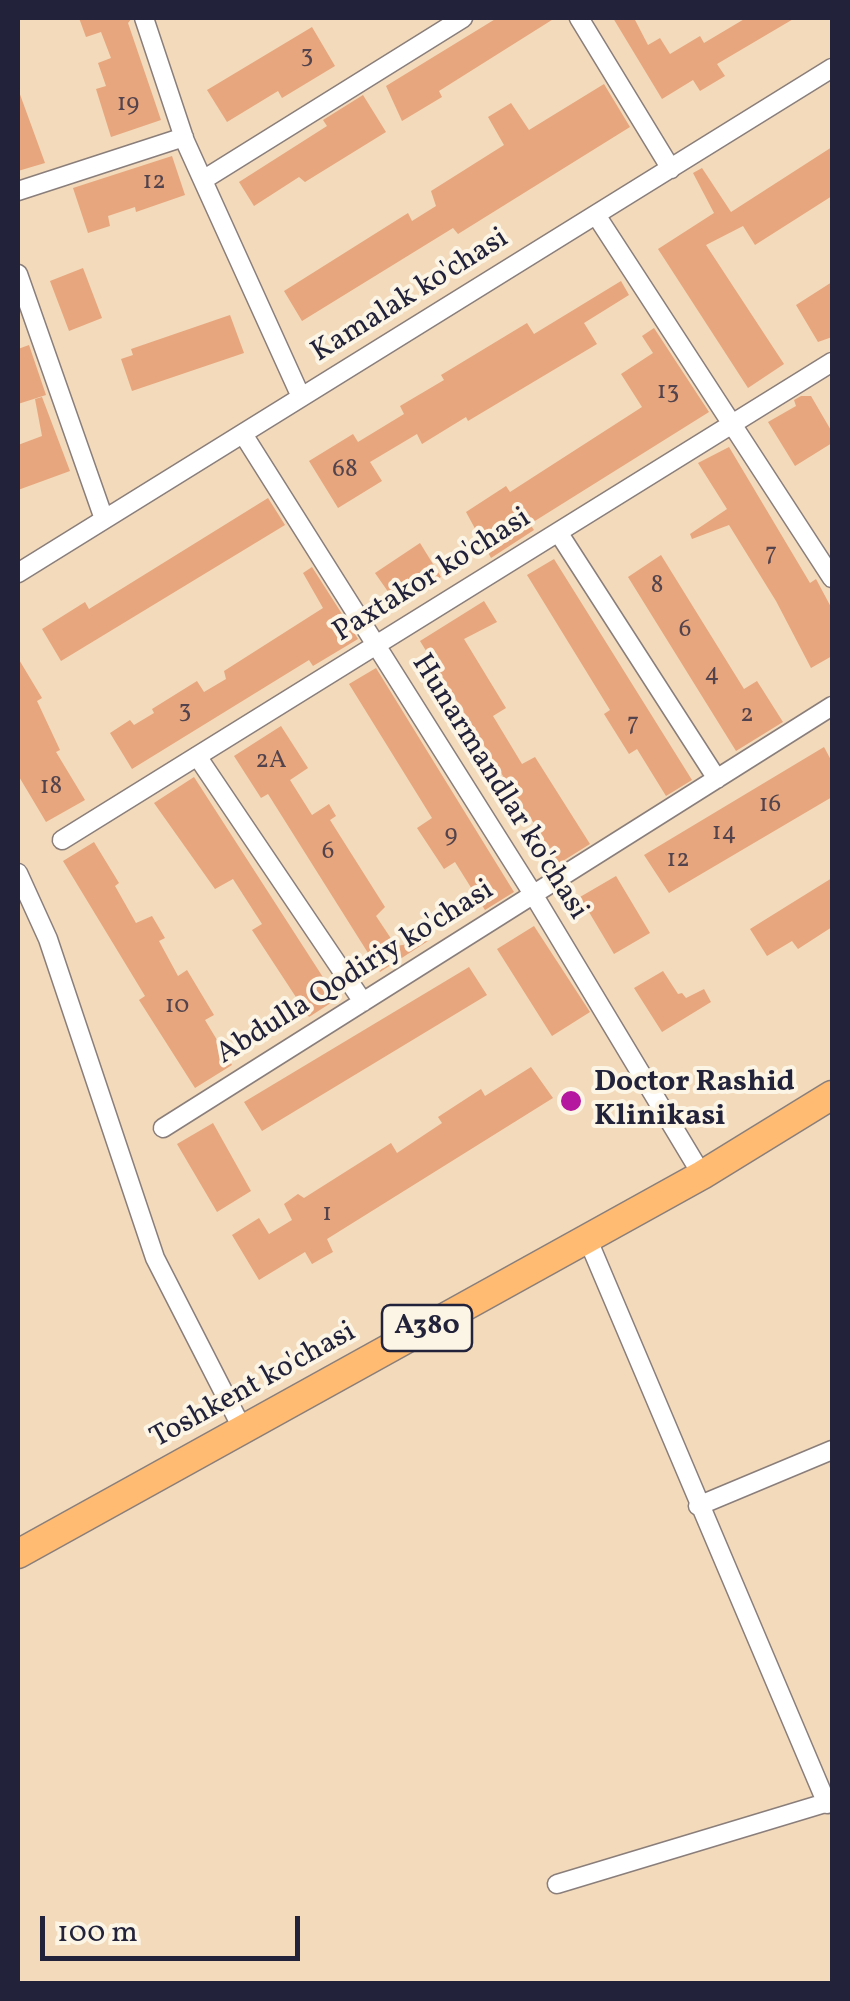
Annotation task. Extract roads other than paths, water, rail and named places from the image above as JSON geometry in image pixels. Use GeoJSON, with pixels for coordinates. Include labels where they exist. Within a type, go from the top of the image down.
{"type":"FeatureCollection","features":[{"type":"Feature","properties":{"kind":"highway","name":"Toshkent ko'chasi"},"geometry":{"type":"LineString","coordinates":[[18,1554],[702,1176],[832,1095]]}},
{"type":"Feature","properties":{"kind":"street"},"geometry":{"type":"LineString","coordinates":[[144,18],[184,137],[301,398]]}},
{"type":"Feature","properties":{"kind":"street"},"geometry":{"type":"LineString","coordinates":[[202,180],[463,18]]}},
{"type":"Feature","properties":{"kind":"street"},"geometry":{"type":"LineString","coordinates":[[579,18],[671,168]]}},
{"type":"Feature","properties":{"kind":"street","name":"Kamalak ko'chasi"},"geometry":{"type":"LineString","coordinates":[[18,573],[832,68]]}},
{"type":"Feature","properties":{"kind":"street"},"geometry":{"type":"LineString","coordinates":[[18,191],[184,137]]}},
{"type":"Feature","properties":{"kind":"street"},"geometry":{"type":"LineString","coordinates":[[596,214],[832,578]]}},
{"type":"Feature","properties":{"kind":"street"},"geometry":{"type":"LineString","coordinates":[[18,274],[104,520]]}},
{"type":"Feature","properties":{"kind":"street","name":"Paxtakor ko'chasi"},"geometry":{"type":"LineString","coordinates":[[62,840],[832,362]]}},
{"type":"Feature","properties":{"kind":"street","name":"Hunarmandlar ko'chasi"},"geometry":{"type":"LineString","coordinates":[[243,434],[533,894],[702,1176]]}},
{"type":"Feature","properties":{"kind":"street"},"geometry":{"type":"LineString","coordinates":[[558,532],[717,779]]}},
{"type":"Feature","properties":{"kind":"street","name":"Abdulla Qodiriy ko'chasi"},"geometry":{"type":"LineString","coordinates":[[163,1128],[832,706]]}},
{"type":"Feature","properties":{"kind":"street"},"geometry":{"type":"LineString","coordinates":[[197,756],[363,1002]]}},
{"type":"Feature","properties":{"kind":"street"},"geometry":{"type":"LineString","coordinates":[[18,873],[48,939],[155,1258],[243,1430]]}},
{"type":"Feature","properties":{"kind":"street"},"geometry":{"type":"LineString","coordinates":[[557,1884],[830,1803],[698,1506],[588,1240]]}},
{"type":"Feature","properties":{"kind":"street"},"geometry":{"type":"LineString","coordinates":[[698,1506],[832,1450]]}},
{"type":"Feature","properties":{"kind":"place","name":"Doctor Rashid Klinikasi"},"geometry":{"type":"Point","coordinates":[571,1101]}}]}
